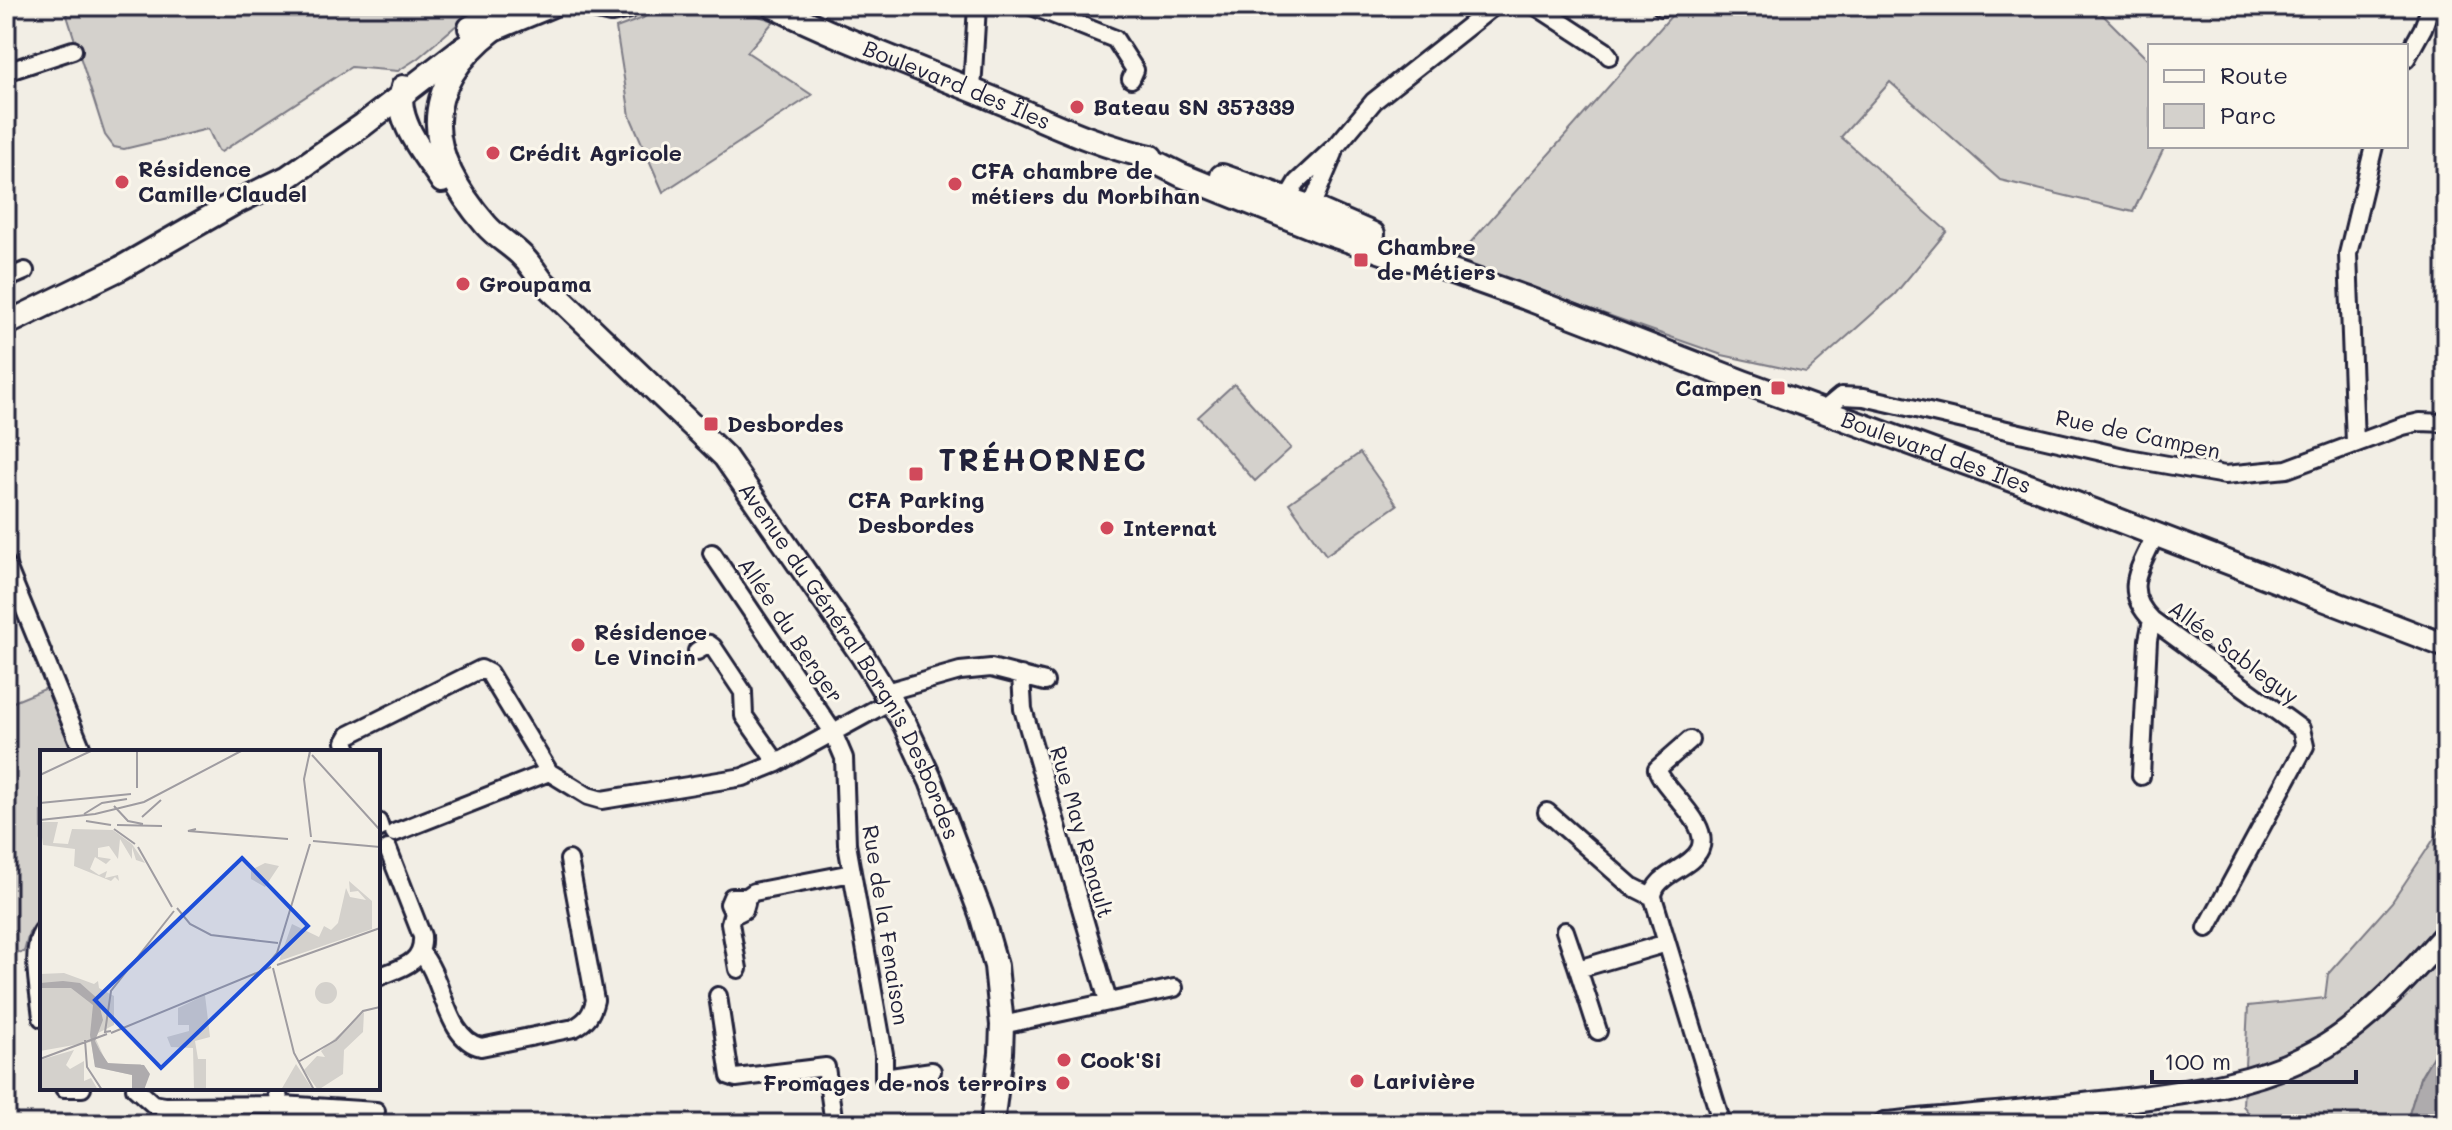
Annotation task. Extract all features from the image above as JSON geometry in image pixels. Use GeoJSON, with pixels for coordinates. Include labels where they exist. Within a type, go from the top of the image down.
{"type":"FeatureCollection","features":[{"type":"Feature","properties":{"kind":"main road"},"geometry":{"type":"LineString","coordinates":[[231,205],[470,28],[506,6]]}},
{"type":"Feature","properties":{"kind":"main road"},"geometry":{"type":"LineString","coordinates":[[6,324],[121,268],[231,205],[288,177],[363,125],[460,50],[494,29],[550,6]]}},
{"type":"Feature","properties":{"kind":"main road"},"geometry":{"type":"LineString","coordinates":[[594,6],[611,10],[629,6]]}},
{"type":"Feature","properties":{"kind":"main road","name":"Boulevard des Îles"},"geometry":{"type":"LineString","coordinates":[[770,7],[1072,131],[1139,154],[1181,175],[1293,210],[1394,256],[1425,262],[1526,298],[2446,646]]}},
{"type":"Feature","properties":{"kind":"main road","name":"Avenue du Général Borgnis Desbordes"},"geometry":{"type":"LineString","coordinates":[[485,224],[451,177],[439,141],[438,121],[441,100],[451,73],[464,55],[494,29]]}},
{"type":"Feature","properties":{"kind":"main road"},"geometry":{"type":"LineString","coordinates":[[400,96],[403,86],[419,67]]}},
{"type":"Feature","properties":{"kind":"main road","name":"Avenue du Général Borgnis Desbordes"},"geometry":{"type":"LineString","coordinates":[[400,96],[402,112],[410,131],[452,196],[506,245],[514,263],[542,281],[725,457],[889,696],[931,781],[981,914],[996,966],[1002,1025],[993,1122]]}},
{"type":"Feature","properties":{"kind":"main road"},"geometry":{"type":"LineString","coordinates":[[363,125],[410,131]]}},
{"type":"Feature","properties":{"kind":"main road"},"geometry":{"type":"LineString","coordinates":[[1885,1124],[2118,1101],[2200,1091],[2227,1084],[2291,1062],[2323,1047],[2373,1012],[2446,934]]}},
{"type":"Feature","properties":{"kind":"street"},"geometry":{"type":"LineString","coordinates":[[972,90],[977,6]]}},
{"type":"Feature","properties":{"kind":"street"},"geometry":{"type":"LineString","coordinates":[[1032,6],[1115,39],[1135,70],[1131,79]]}},
{"type":"Feature","properties":{"kind":"street"},"geometry":{"type":"LineString","coordinates":[[1293,210],[1338,144],[1374,101],[1494,6]]}},
{"type":"Feature","properties":{"kind":"street"},"geometry":{"type":"LineString","coordinates":[[1536,6],[1609,56]]}},
{"type":"Feature","properties":{"kind":"street"},"geometry":{"type":"LineString","coordinates":[[2408,55],[2431,6]]}},
{"type":"Feature","properties":{"kind":"street"},"geometry":{"type":"LineString","coordinates":[[6,72],[73,50]]}},
{"type":"Feature","properties":{"kind":"street"},"geometry":{"type":"LineString","coordinates":[[1293,210],[1297,182],[1338,144]]}},
{"type":"Feature","properties":{"kind":"street"},"geometry":{"type":"LineString","coordinates":[[2355,443],[2348,254],[2374,148]]}},
{"type":"Feature","properties":{"kind":"street"},"geometry":{"type":"LineString","coordinates":[[6,279],[25,271]]}},
{"type":"Feature","properties":{"kind":"street","name":"Rue de Campen"},"geometry":{"type":"LineString","coordinates":[[1823,411],[1841,396],[1864,397],[2128,458],[2225,475],[2287,469],[2420,422],[2446,423]]}},
{"type":"Feature","properties":{"kind":"street","name":"Allée Sableguy"},"geometry":{"type":"LineString","coordinates":[[2155,535],[2135,580],[2135,593],[2141,609],[2301,729],[2305,746],[2207,928]]}},
{"type":"Feature","properties":{"kind":"street","name":"Allée du Berger"},"geometry":{"type":"LineString","coordinates":[[712,553],[833,732]]}},
{"type":"Feature","properties":{"kind":"street"},"geometry":{"type":"LineString","coordinates":[[6,564],[82,750]]}},
{"type":"Feature","properties":{"kind":"street"},"geometry":{"type":"LineString","coordinates":[[2141,776],[2148,640],[2152,620]]}},
{"type":"Feature","properties":{"kind":"street"},"geometry":{"type":"LineString","coordinates":[[697,651],[704,645],[713,647],[743,692],[744,716],[777,763]]}},
{"type":"Feature","properties":{"kind":"street"},"geometry":{"type":"LineString","coordinates":[[348,750],[345,742],[349,735],[481,669],[489,673],[549,772],[588,796],[615,799],[729,781],[777,763],[889,696],[960,671],[991,668],[1045,682]]}},
{"type":"Feature","properties":{"kind":"street","name":"Rue May Renault"},"geometry":{"type":"LineString","coordinates":[[1021,675],[1023,709],[1108,1001]]}},
{"type":"Feature","properties":{"kind":"street","name":"Rue de la Fenaison"},"geometry":{"type":"LineString","coordinates":[[833,732],[844,758],[847,844],[884,1054],[879,1079],[932,1071]]}},
{"type":"Feature","properties":{"kind":"street"},"geometry":{"type":"LineString","coordinates":[[1690,740],[1657,769],[1699,827],[1702,842],[1696,856],[1656,887],[1653,897],[1722,1124]]}},
{"type":"Feature","properties":{"kind":"street"},"geometry":{"type":"LineString","coordinates":[[380,976],[411,963],[421,953],[422,936],[383,835],[549,772]]}},
{"type":"Feature","properties":{"kind":"street"},"geometry":{"type":"LineString","coordinates":[[1547,812],[1631,886],[1653,897]]}},
{"type":"Feature","properties":{"kind":"street"},"geometry":{"type":"LineString","coordinates":[[421,953],[429,962],[457,1030],[472,1045],[481,1047],[574,1028],[584,1022],[592,1012],[595,1000],[569,860]]}},
{"type":"Feature","properties":{"kind":"street"},"geometry":{"type":"LineString","coordinates":[[738,969],[730,923],[738,905],[754,892],[852,873]]}},
{"type":"Feature","properties":{"kind":"street"},"geometry":{"type":"LineString","coordinates":[[1565,931],[1598,1031]]}},
{"type":"Feature","properties":{"kind":"street"},"geometry":{"type":"LineString","coordinates":[[40,935],[36,953],[40,996]]}},
{"type":"Feature","properties":{"kind":"street"},"geometry":{"type":"LineString","coordinates":[[1578,969],[1667,943]]}},
{"type":"Feature","properties":{"kind":"street"},"geometry":{"type":"LineString","coordinates":[[1002,1025],[1174,988]]}},
{"type":"Feature","properties":{"kind":"street"},"geometry":{"type":"LineString","coordinates":[[718,996],[730,1076],[736,1078],[826,1067],[834,1124]]}},
{"type":"Feature","properties":{"kind":"street"},"geometry":{"type":"LineString","coordinates":[[137,1090],[153,1104],[165,1106],[280,1096],[376,1111]]}},
{"type":"Feature","properties":{"kind":"street"},"geometry":{"type":"LineString","coordinates":[[280,1096],[283,1124]]}},
{"type":"Feature","properties":{"kind":"street"},"geometry":{"type":"LineString","coordinates":[[2118,1101],[2120,1124]]}},
{"type":"Feature","properties":{"kind":"green space"},"geometry":{"type":"Polygon","coordinates":[[[64,6],[479,6],[398,71],[351,67],[221,152],[208,129],[124,149],[114,147],[105,135],[64,6]]]}},
{"type":"Feature","properties":{"kind":"green space"},"geometry":{"type":"Polygon","coordinates":[[[659,6],[727,6],[774,21],[747,52],[812,95],[663,192],[630,116],[616,28],[643,18],[659,6]]]}},
{"type":"Feature","properties":{"kind":"green space"},"geometry":{"type":"Polygon","coordinates":[[[1680,6],[2094,6],[2148,60],[2148,148],[2164,148],[2133,212],[2000,180],[1890,82],[1841,137],[1947,231],[1895,294],[1806,373],[1722,355],[1454,261],[1680,6]]]}},
{"type":"Feature","properties":{"kind":"green space"},"geometry":{"type":"Polygon","coordinates":[[[1234,384],[1291,448],[1255,481],[1198,417],[1234,384]]]}},
{"type":"Feature","properties":{"kind":"green space"},"geometry":{"type":"Polygon","coordinates":[[[1360,453],[1397,505],[1326,555],[1289,503],[1360,453]]]}},
{"type":"Feature","properties":{"kind":"green space"},"geometry":{"type":"Polygon","coordinates":[[[47,688],[72,750],[40,750],[40,917],[29,933],[24,952],[6,953],[6,705],[47,688]]]}},
{"type":"Feature","properties":{"kind":"green space"},"geometry":{"type":"Polygon","coordinates":[[[2446,821],[2446,1124],[2420,1078],[2406,1124],[2258,1124],[2243,1106],[2248,1006],[2325,998],[2328,974],[2392,902],[2446,821]]]}},
{"type":"Feature","properties":{"kind":"shaded area"},"geometry":{"type":"Polygon","coordinates":[[[2446,1034],[2446,1124],[2406,1124],[2420,1078],[2446,1034]]]}},
{"type":"Feature","properties":{"kind":"place","name":"Bateau SN 357339"},"geometry":{"type":"Point","coordinates":[1077,107]}},
{"type":"Feature","properties":{"kind":"place","name":"Crédit Agricole"},"geometry":{"type":"Point","coordinates":[493,153]}},
{"type":"Feature","properties":{"kind":"place","name":"Résidence Camille Claudel"},"geometry":{"type":"Point","coordinates":[122,182]}},
{"type":"Feature","properties":{"kind":"place","name":"CFA chambre de métiers du Morbihan"},"geometry":{"type":"Point","coordinates":[955,184]}},
{"type":"Feature","properties":{"kind":"place","name":"Chambre de Métiers"},"geometry":{"type":"Point","coordinates":[1361,260]}},
{"type":"Feature","properties":{"kind":"place","name":"Groupama"},"geometry":{"type":"Point","coordinates":[463,284]}},
{"type":"Feature","properties":{"kind":"place","name":"Campen"},"geometry":{"type":"Point","coordinates":[1778,388]}},
{"type":"Feature","properties":{"kind":"place","name":"Desbordes"},"geometry":{"type":"Point","coordinates":[711,424]}},
{"type":"Feature","properties":{"kind":"place","name":"CFA Parking Desbordes"},"geometry":{"type":"Point","coordinates":[916,474]}},
{"type":"Feature","properties":{"kind":"place","name":"Internat"},"geometry":{"type":"Point","coordinates":[1107,528]}},
{"type":"Feature","properties":{"kind":"place","name":"Résidence Le Vincin"},"geometry":{"type":"Point","coordinates":[578,645]}},
{"type":"Feature","properties":{"kind":"place","name":"Cook'Si"},"geometry":{"type":"Point","coordinates":[1064,1060]}},
{"type":"Feature","properties":{"kind":"place","name":"Larivière"},"geometry":{"type":"Point","coordinates":[1357,1081]}},
{"type":"Feature","properties":{"kind":"place","name":"Fromages de nos terroirs"},"geometry":{"type":"Point","coordinates":[1063,1083]}},
{"type":"Feature","properties":{"kind":"district","name":"TRÉHORNEC"},"geometry":{"type":"Point","coordinates":[1043,461]}}]}
